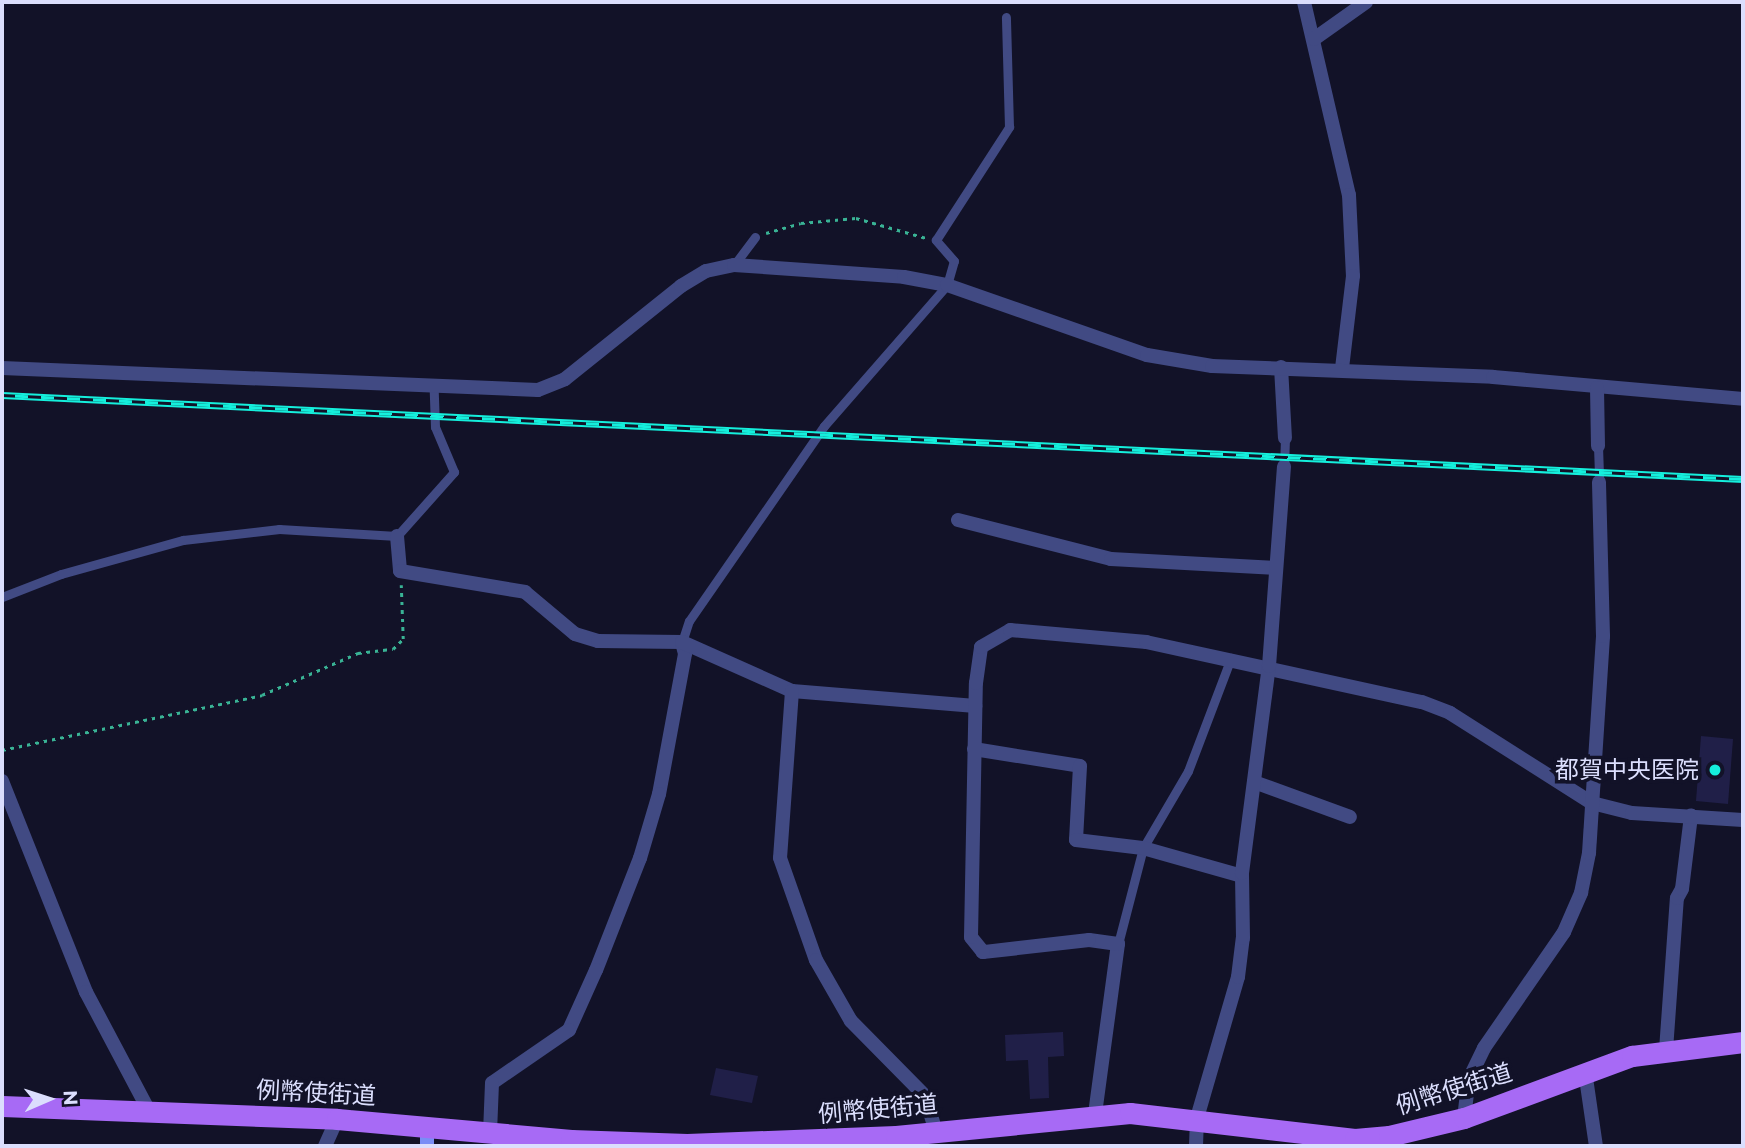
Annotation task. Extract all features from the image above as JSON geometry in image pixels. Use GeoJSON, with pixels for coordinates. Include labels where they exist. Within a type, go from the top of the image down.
{"type":"FeatureCollection","features":[{"type":"Feature","properties":{"kind":"main road","name":"例幣使街道"},"geometry":{"type":"LineString","coordinates":[[2,1106],[337,1119],[427,1137],[490,1132],[618,1142],[756,1144],[936,1132],[1096,1114],[1196,1118],[1289,1134],[1355,1139],[1389,1136],[1464,1118],[1585,1071],[1666,1050],[1743,1042]]}},
{"type":"Feature","properties":{"kind":"street"},"geometry":{"type":"LineString","coordinates":[[1304,2],[1349,195],[1353,276],[1342,368]]}},
{"type":"Feature","properties":{"kind":"street"},"geometry":{"type":"LineString","coordinates":[[1314,39],[1366,2]]}},
{"type":"Feature","properties":{"kind":"street"},"geometry":{"type":"LineString","coordinates":[[2,368],[517,393],[551,386],[681,286],[706,271],[734,265],[904,277],[947,285],[1147,355],[1212,366],[1342,368],[1743,399]]}},
{"type":"Feature","properties":{"kind":"street"},"geometry":{"type":"LineString","coordinates":[[1281,368],[1285,438]]}},
{"type":"Feature","properties":{"kind":"street"},"geometry":{"type":"LineString","coordinates":[[1597,388],[1598,446]]}},
{"type":"Feature","properties":{"kind":"street"},"geometry":{"type":"LineString","coordinates":[[1196,1146],[1196,1118],[1238,977],[1243,938],[1242,876],[1269,666],[1284,467]]}},
{"type":"Feature","properties":{"kind":"street"},"geometry":{"type":"LineString","coordinates":[[1464,1118],[1469,1079],[1484,1048],[1538,974],[1581,893],[1589,853],[1603,636],[1599,482]]}},
{"type":"Feature","properties":{"kind":"street"},"geometry":{"type":"LineString","coordinates":[[958,520],[1111,559],[1276,568]]}},
{"type":"Feature","properties":{"kind":"street"},"geometry":{"type":"LineString","coordinates":[[397,536],[400,571],[525,592],[567,629],[585,637],[682,642],[792,691],[975,706]]}},
{"type":"Feature","properties":{"kind":"street"},"geometry":{"type":"LineString","coordinates":[[1096,1114],[1118,944],[1089,940],[983,952],[971,937],[975,706],[981,647],[1010,630],[1146,642],[1269,666],[1408,698],[1450,713],[1592,803],[1632,813],[1743,820]]}},
{"type":"Feature","properties":{"kind":"street"},"geometry":{"type":"LineString","coordinates":[[490,1132],[492,1083],[569,1030],[640,858],[659,794],[684,674],[682,642]]}},
{"type":"Feature","properties":{"kind":"street"},"geometry":{"type":"LineString","coordinates":[[792,691],[780,858],[816,960],[851,1021],[925,1096],[936,1132]]}},
{"type":"Feature","properties":{"kind":"street"},"geometry":{"type":"LineString","coordinates":[[974,749],[1080,766],[1076,840],[1143,848],[1242,876]]}},
{"type":"Feature","properties":{"kind":"street"},"geometry":{"type":"LineString","coordinates":[[2,781],[86,992],[149,1111]]}},
{"type":"Feature","properties":{"kind":"street"},"geometry":{"type":"LineString","coordinates":[[1254,782],[1350,817]]}},
{"type":"Feature","properties":{"kind":"street"},"geometry":{"type":"LineString","coordinates":[[1666,1050],[1677,898],[1682,889],[1691,816]]}},
{"type":"Feature","properties":{"kind":"street"},"geometry":{"type":"LineString","coordinates":[[1585,1071],[1596,1121],[1596,1146]]}},
{"type":"Feature","properties":{"kind":"street"},"geometry":{"type":"LineString","coordinates":[[325,1146],[337,1119]]}},
{"type":"Feature","properties":{"kind":"lane"},"geometry":{"type":"LineString","coordinates":[[682,642],[689,621],[824,426],[947,285],[954,261],[936,240],[1009,127],[1006,17]]}},
{"type":"Feature","properties":{"kind":"lane"},"geometry":{"type":"LineString","coordinates":[[734,265],[755,237]]}},
{"type":"Feature","properties":{"kind":"lane"},"geometry":{"type":"LineString","coordinates":[[2,597],[61,573],[197,538],[279,529],[397,536],[454,472],[435,427],[434,389]]}},
{"type":"Feature","properties":{"kind":"lane"},"geometry":{"type":"LineString","coordinates":[[1284,467],[1285,438]]}},
{"type":"Feature","properties":{"kind":"lane"},"geometry":{"type":"LineString","coordinates":[[1598,446],[1599,482]]}},
{"type":"Feature","properties":{"kind":"lane"},"geometry":{"type":"LineString","coordinates":[[1118,944],[1143,848],[1188,771],[1231,658]]}},
{"type":"Feature","properties":{"kind":"path"},"geometry":{"type":"LineString","coordinates":[[755,237],[801,223],[856,218],[936,240]]}},
{"type":"Feature","properties":{"kind":"path"},"geometry":{"type":"LineString","coordinates":[[2,750],[262,695],[358,653],[393,649],[403,639],[400,571]]}},
{"type":"Feature","properties":{"kind":"building","name":"都賀中央医院"},"geometry":{"type":"Polygon","coordinates":[[[1701,736],[1733,739],[1728,804],[1696,801],[1701,736]]]}},
{"type":"Feature","properties":{"kind":"building"},"geometry":{"type":"Polygon","coordinates":[[[1063,1032],[1064,1056],[1048,1057],[1049,1098],[1030,1099],[1028,1060],[1006,1061],[1005,1035],[1063,1032]]]}},
{"type":"Feature","properties":{"kind":"building"},"geometry":{"type":"Polygon","coordinates":[[[716,1068],[758,1076],[752,1103],[710,1095],[716,1068]]]}},
{"type":"Feature","properties":{"kind":"railway"},"geometry":{"type":"LineString","coordinates":[[2,395],[1743,479]]}},
{"type":"Feature","properties":{"kind":"place","name":"都賀中央医院"},"geometry":{"type":"Point","coordinates":[1715,770]}}]}
